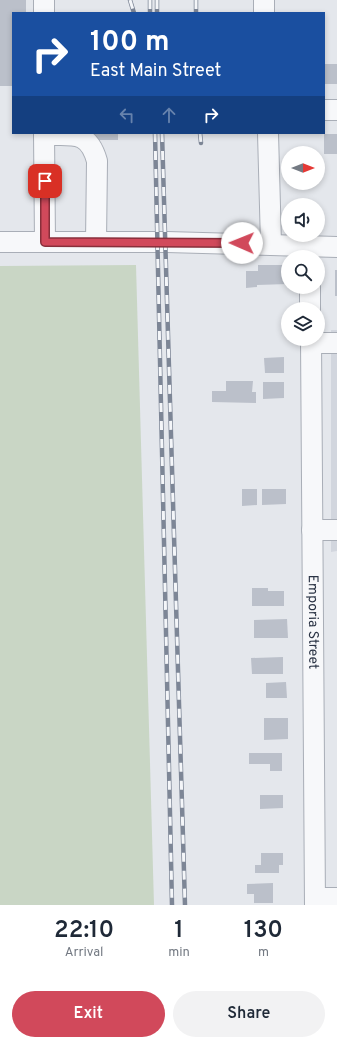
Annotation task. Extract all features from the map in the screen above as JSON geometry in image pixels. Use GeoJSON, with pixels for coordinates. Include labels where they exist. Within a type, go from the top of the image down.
{"type":"FeatureCollection","features":[{"type":"Feature","properties":{"kind":"street"},"geometry":{"type":"LineString","coordinates":[[44,0],[44,12]]}},
{"type":"Feature","properties":{"kind":"street"},"geometry":{"type":"LineString","coordinates":[[264,0],[264,12]]}},
{"type":"Feature","properties":{"kind":"street"},"geometry":{"type":"LineString","coordinates":[[325,110],[337,110]]}},
{"type":"Feature","properties":{"kind":"street"},"geometry":{"type":"LineString","coordinates":[[45,242],[44,134],[79,136],[86,139],[94,147],[97,160],[96,242]]}},
{"type":"Feature","properties":{"kind":"street"},"geometry":{"type":"LineString","coordinates":[[268,134],[272,244]]}},
{"type":"Feature","properties":{"kind":"street"},"geometry":{"type":"LineString","coordinates":[[0,242],[272,244],[300,250]]}},
{"type":"Feature","properties":{"kind":"street"},"geometry":{"type":"LineString","coordinates":[[319,250],[337,246]]}},
{"type":"Feature","properties":{"kind":"street"},"geometry":{"type":"LineString","coordinates":[[325,342],[337,343]]}},
{"type":"Feature","properties":{"kind":"street","name":"Emporia Street"},"geometry":{"type":"LineString","coordinates":[[311,346],[315,901]]}},
{"type":"Feature","properties":{"kind":"street"},"geometry":{"type":"LineString","coordinates":[[312,530],[337,530]]}},
{"type":"Feature","properties":{"kind":"street"},"geometry":{"type":"LineString","coordinates":[[315,901],[337,898]]}},
{"type":"Feature","properties":{"kind":"shaded area"},"geometry":{"type":"Polygon","coordinates":[[[331,330],[337,330],[337,551],[331,552],[331,330]]]}},
{"type":"Feature","properties":{"kind":"green space"},"geometry":{"type":"Polygon","coordinates":[[[136,265],[154,905],[0,905],[0,266],[136,265]]]}},
{"type":"Feature","properties":{"kind":"building"},"geometry":{"type":"Polygon","coordinates":[[[0,0],[26,0],[26,12],[12,12],[12,86],[0,86],[0,0]]]}},
{"type":"Feature","properties":{"kind":"building"},"geometry":{"type":"Polygon","coordinates":[[[325,64],[337,64],[337,84],[325,84],[325,64]]]}},
{"type":"Feature","properties":{"kind":"building"},"geometry":{"type":"Polygon","coordinates":[[[94,134],[118,134],[118,140],[94,140],[94,134]]]}},
{"type":"Feature","properties":{"kind":"building"},"geometry":{"type":"Polygon","coordinates":[[[324,134],[337,134],[337,154],[325,154],[324,134]]]}},
{"type":"Feature","properties":{"kind":"building"},"geometry":{"type":"Polygon","coordinates":[[[258,265],[281,265],[281,284],[257,285],[257,287],[246,288],[246,271],[258,271],[258,265]]]}},
{"type":"Feature","properties":{"kind":"building"},"geometry":{"type":"Polygon","coordinates":[[[335,270],[337,270],[337,296],[335,296],[335,270]]]}},
{"type":"Feature","properties":{"kind":"building"},"geometry":{"type":"Polygon","coordinates":[[[284,357],[284,373],[265,373],[264,358],[284,357]]]}},
{"type":"Feature","properties":{"kind":"building"},"geometry":{"type":"Polygon","coordinates":[[[226,381],[253,381],[252,392],[256,392],[256,403],[212,402],[212,391],[226,391],[226,381]]]}},
{"type":"Feature","properties":{"kind":"building"},"geometry":{"type":"Polygon","coordinates":[[[263,382],[284,382],[284,398],[263,399],[263,382]]]}},
{"type":"Feature","properties":{"kind":"building"},"geometry":{"type":"Polygon","coordinates":[[[242,489],[257,489],[257,505],[242,506],[242,489]]]}},
{"type":"Feature","properties":{"kind":"building"},"geometry":{"type":"Polygon","coordinates":[[[262,489],[286,489],[286,504],[262,505],[262,489]]]}},
{"type":"Feature","properties":{"kind":"building"},"geometry":{"type":"Polygon","coordinates":[[[252,588],[268,588],[268,591],[284,591],[284,606],[252,606],[252,588]]]}},
{"type":"Feature","properties":{"kind":"building"},"geometry":{"type":"Polygon","coordinates":[[[287,619],[288,638],[254,638],[254,620],[287,619]]]}},
{"type":"Feature","properties":{"kind":"building"},"geometry":{"type":"Polygon","coordinates":[[[283,657],[283,674],[252,674],[251,658],[283,657]]]}},
{"type":"Feature","properties":{"kind":"building"},"geometry":{"type":"Polygon","coordinates":[[[286,682],[287,698],[266,698],[266,683],[286,682]]]}},
{"type":"Feature","properties":{"kind":"building"},"geometry":{"type":"Polygon","coordinates":[[[264,718],[288,718],[288,739],[264,740],[264,718]]]}},
{"type":"Feature","properties":{"kind":"building"},"geometry":{"type":"Polygon","coordinates":[[[249,753],[282,753],[282,771],[270,771],[270,764],[249,764],[249,753]]]}},
{"type":"Feature","properties":{"kind":"building"},"geometry":{"type":"Polygon","coordinates":[[[260,795],[283,795],[283,808],[260,809],[260,795]]]}},
{"type":"Feature","properties":{"kind":"building"},"geometry":{"type":"Polygon","coordinates":[[[261,853],[283,853],[283,865],[279,865],[279,873],[255,873],[255,865],[261,865],[261,853]]]}},
{"type":"Feature","properties":{"kind":"building"},"geometry":{"type":"Polygon","coordinates":[[[273,883],[273,903],[254,903],[254,894],[247,894],[247,884],[273,883]]]}},
{"type":"Feature","properties":{"kind":"railway"},"geometry":{"type":"LineString","coordinates":[[130,0],[134,12]]}},
{"type":"Feature","properties":{"kind":"railway"},"geometry":{"type":"LineString","coordinates":[[150,0],[150,12]]}},
{"type":"Feature","properties":{"kind":"railway"},"geometry":{"type":"LineString","coordinates":[[157,0],[157,12]]}},
{"type":"Feature","properties":{"kind":"railway"},"geometry":{"type":"LineString","coordinates":[[196,0],[196,12]]}},
{"type":"Feature","properties":{"kind":"railway"},"geometry":{"type":"LineString","coordinates":[[155,134],[172,905]]}},
{"type":"Feature","properties":{"kind":"railway"},"geometry":{"type":"LineString","coordinates":[[162,134],[185,905]]}},
{"type":"Feature","properties":{"kind":"railway"},"geometry":{"type":"LineString","coordinates":[[200,134],[201,143]]}},
{"type":"Feature","properties":{"kind":"route"},"geometry":{"type":"LineString","coordinates":[[45,181],[45,242],[242,243]]}}]}
